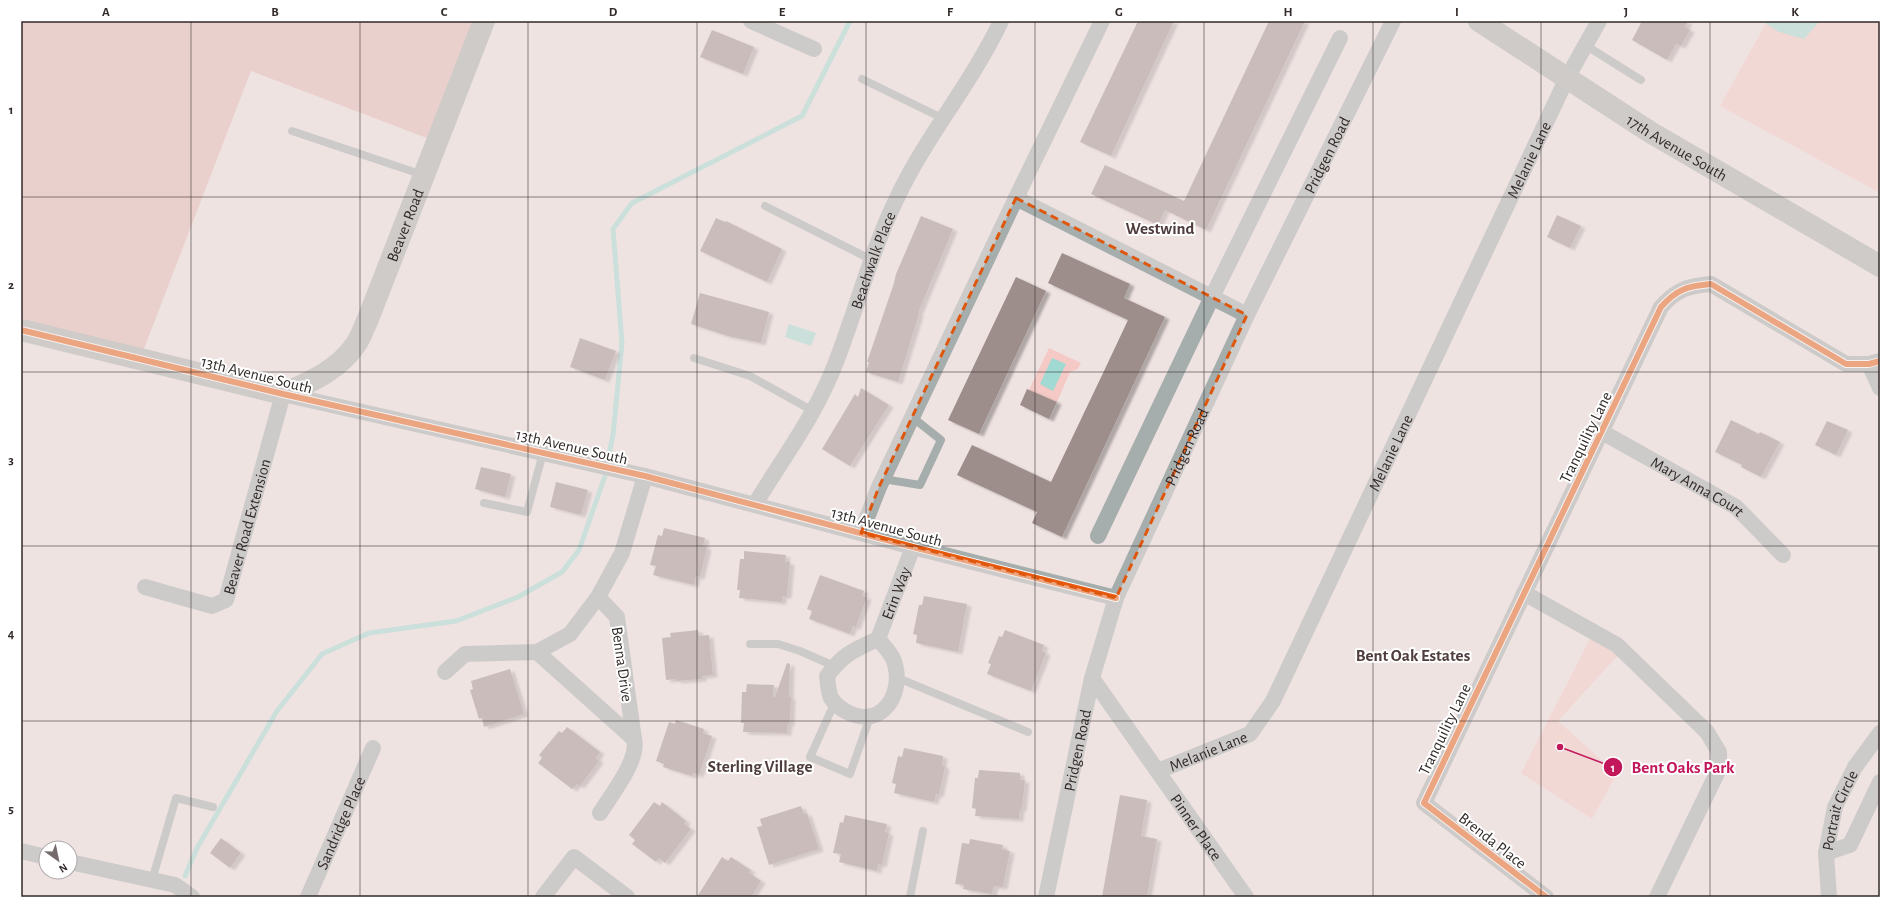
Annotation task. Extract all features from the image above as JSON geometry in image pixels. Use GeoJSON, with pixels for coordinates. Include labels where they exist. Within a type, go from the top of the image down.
{"type":"FeatureCollection","features":[{"type":"Feature","properties":{"kind":"street","name":"Beaver Road"},"geometry":{"type":"LineString","coordinates":[[283,394],[315,380],[339,364],[356,344],[368,319],[484,21]]}},
{"type":"Feature","properties":{"kind":"street"},"geometry":{"type":"LineString","coordinates":[[751,21],[814,49]]}},
{"type":"Feature","properties":{"kind":"street","name":"Beachwalk Place"},"geometry":{"type":"LineString","coordinates":[[755,504],[813,411],[836,364],[872,260],[897,196],[942,118],[992,40],[1001,21]]}},
{"type":"Feature","properties":{"kind":"street"},"geometry":{"type":"LineString","coordinates":[[861,533],[883,479],[912,417],[1102,21]]}},
{"type":"Feature","properties":{"kind":"street","name":"Pridgen Road"},"geometry":{"type":"LineString","coordinates":[[1046,897],[1092,678],[1116,598],[1247,315],[1392,21]]}},
{"type":"Feature","properties":{"kind":"street","name":"17th Avenue South"},"geometry":{"type":"LineString","coordinates":[[1479,21],[1650,132],[1880,266]]}},
{"type":"Feature","properties":{"kind":"street","name":"Melanie Lane"},"geometry":{"type":"LineString","coordinates":[[1158,772],[1250,734],[1273,701],[1567,78],[1599,21]]}},
{"type":"Feature","properties":{"kind":"street"},"geometry":{"type":"LineString","coordinates":[[1098,536],[1212,297],[1340,38]]}},
{"type":"Feature","properties":{"kind":"street"},"geometry":{"type":"LineString","coordinates":[[1016,198],[1247,315]]}},
{"type":"Feature","properties":{"kind":"street","name":"Tranquility Lane"},"geometry":{"type":"LineString","coordinates":[[1424,803],[1661,307],[1673,294],[1695,285],[1711,284],[1846,364],[1874,363]]}},
{"type":"Feature","properties":{"kind":"street","name":"13th Avenue South"},"geometry":{"type":"LineString","coordinates":[[21,330],[283,394],[645,476],[913,547],[1116,598]]}},
{"type":"Feature","properties":{"kind":"street"},"geometry":{"type":"LineString","coordinates":[[1874,363],[1880,388]]}},
{"type":"Feature","properties":{"kind":"street","name":"Beaver Road Extension"},"geometry":{"type":"LineString","coordinates":[[145,587],[212,606],[226,600],[283,394]]}},
{"type":"Feature","properties":{"kind":"street","name":"Mary Anna Court"},"geometry":{"type":"LineString","coordinates":[[1602,432],[1736,507],[1783,554]]}},
{"type":"Feature","properties":{"kind":"street"},"geometry":{"type":"LineString","coordinates":[[445,672],[465,654],[537,652],[570,634],[598,597],[622,553],[645,476]]}},
{"type":"Feature","properties":{"kind":"street","name":"Erin Way"},"geometry":{"type":"LineString","coordinates":[[834,666],[847,654],[878,639],[913,547]]}},
{"type":"Feature","properties":{"kind":"street"},"geometry":{"type":"LineString","coordinates":[[1524,593],[1617,645],[1707,732],[1719,752],[1719,769],[1657,897]]}},
{"type":"Feature","properties":{"kind":"street","name":"Benna Drive"},"geometry":{"type":"LineString","coordinates":[[598,597],[617,617],[634,739],[636,744],[633,760],[600,813]]}},
{"type":"Feature","properties":{"kind":"street","name":"Erin Way"},"geometry":{"type":"LineString","coordinates":[[870,717],[887,707],[894,697],[898,678],[894,660],[878,639]]}},
{"type":"Feature","properties":{"kind":"street","name":"Benna Drive"},"geometry":{"type":"LineString","coordinates":[[537,652],[634,739]]}},
{"type":"Feature","properties":{"kind":"street"},"geometry":{"type":"LineString","coordinates":[[834,666],[828,676],[832,698],[841,709],[854,716],[870,717]]}},
{"type":"Feature","properties":{"kind":"street","name":"Pinner Place"},"geometry":{"type":"LineString","coordinates":[[1092,678],[1246,897]]}},
{"type":"Feature","properties":{"kind":"street","name":"Portrait Circle"},"geometry":{"type":"LineString","coordinates":[[1829,897],[1826,853],[1835,808],[1854,767],[1880,734]]}},
{"type":"Feature","properties":{"kind":"street","name":"Sandridge Place"},"geometry":{"type":"LineString","coordinates":[[308,897],[373,748]]}},
{"type":"Feature","properties":{"kind":"street"},"geometry":{"type":"LineString","coordinates":[[1826,853],[1850,845],[1880,782]]}},
{"type":"Feature","properties":{"kind":"street","name":"Brenda Place"},"geometry":{"type":"LineString","coordinates":[[1424,803],[1546,897]]}},
{"type":"Feature","properties":{"kind":"street"},"geometry":{"type":"LineString","coordinates":[[21,851],[38,855]]}},
{"type":"Feature","properties":{"kind":"street"},"geometry":{"type":"LineString","coordinates":[[542,897],[574,857],[626,897]]}},
{"type":"Feature","properties":{"kind":"street"},"geometry":{"type":"LineString","coordinates":[[78,864],[175,885],[192,897]]}},
{"type":"Feature","properties":{"kind":"lane"},"geometry":{"type":"LineString","coordinates":[[1586,45],[1641,80]]}},
{"type":"Feature","properties":{"kind":"lane"},"geometry":{"type":"LineString","coordinates":[[862,79],[942,118]]}},
{"type":"Feature","properties":{"kind":"lane"},"geometry":{"type":"LineString","coordinates":[[292,131],[424,175]]}},
{"type":"Feature","properties":{"kind":"lane"},"geometry":{"type":"LineString","coordinates":[[766,206],[872,260]]}},
{"type":"Feature","properties":{"kind":"lane"},"geometry":{"type":"LineString","coordinates":[[694,358],[750,376],[813,411]]}},
{"type":"Feature","properties":{"kind":"lane"},"geometry":{"type":"LineString","coordinates":[[883,479],[920,485],[941,440],[912,417]]}},
{"type":"Feature","properties":{"kind":"lane"},"geometry":{"type":"LineString","coordinates":[[484,503],[527,512],[543,453]]}},
{"type":"Feature","properties":{"kind":"lane"},"geometry":{"type":"LineString","coordinates":[[750,644],[778,644],[800,651],[834,666]]}},
{"type":"Feature","properties":{"kind":"lane"},"geometry":{"type":"LineString","coordinates":[[898,678],[1028,732]]}},
{"type":"Feature","properties":{"kind":"lane"},"geometry":{"type":"LineString","coordinates":[[835,702],[810,757],[850,774],[870,717]]}},
{"type":"Feature","properties":{"kind":"lane"},"geometry":{"type":"LineString","coordinates":[[152,880],[176,798],[214,807]]}},
{"type":"Feature","properties":{"kind":"lane"},"geometry":{"type":"LineString","coordinates":[[910,897],[923,831]]}},
{"type":"Feature","properties":{"kind":"highlighted area"},"geometry":{"type":"Polygon","coordinates":[[[1016,198],[1247,315],[1116,598],[861,533],[879,487],[1016,198]]]}},
{"type":"Feature","properties":{"kind":"shaded area"},"geometry":{"type":"Polygon","coordinates":[[[21,21],[486,21],[437,142],[251,71],[140,359],[21,327],[21,21]]]}},
{"type":"Feature","properties":{"kind":"shaded area"},"geometry":{"type":"Polygon","coordinates":[[[1767,21],[1880,21],[1880,193],[1720,106],[1767,21]]]}},
{"type":"Feature","properties":{"kind":"shaded area"},"geometry":{"type":"Polygon","coordinates":[[[1049,348],[1081,363],[1078,369],[1070,372],[1057,402],[1029,390],[1049,348]]]}},
{"type":"Feature","properties":{"kind":"shaded area"},"geometry":{"type":"Polygon","coordinates":[[[1594,631],[1623,650],[1558,721],[1617,774],[1592,819],[1521,773],[1594,631]]]}},
{"type":"Feature","properties":{"kind":"water"},"geometry":{"type":"Polygon","coordinates":[[[1762,21],[1820,21],[1804,39],[1779,32],[1762,21]]]}},
{"type":"Feature","properties":{"kind":"water"},"geometry":{"type":"Polygon","coordinates":[[[789,324],[816,333],[811,346],[785,337],[789,324]]]}},
{"type":"Feature","properties":{"kind":"water"},"geometry":{"type":"Polygon","coordinates":[[[1052,358],[1066,364],[1053,391],[1040,384],[1052,358]]]}},
{"type":"Feature","properties":{"kind":"building"},"geometry":{"type":"Polygon","coordinates":[[[1138,21],[1174,21],[1111,156],[1080,142],[1138,21]]]}},
{"type":"Feature","properties":{"kind":"building"},"geometry":{"type":"Polygon","coordinates":[[[1269,21],[1305,21],[1206,230],[1165,210],[1158,225],[1091,194],[1105,165],[1184,201],[1269,21]]]}},
{"type":"Feature","properties":{"kind":"building"},"geometry":{"type":"Polygon","coordinates":[[[1642,21],[1688,21],[1685,27],[1690,30],[1681,46],[1676,44],[1667,60],[1632,40],[1642,21]]]}},
{"type":"Feature","properties":{"kind":"building"},"geometry":{"type":"Polygon","coordinates":[[[712,30],[754,47],[743,74],[700,57],[712,30]]]}},
{"type":"Feature","properties":{"kind":"building"},"geometry":{"type":"Polygon","coordinates":[[[1557,215],[1581,226],[1570,248],[1547,237],[1557,215]]]}},
{"type":"Feature","properties":{"kind":"building"},"geometry":{"type":"Polygon","coordinates":[[[921,216],[953,229],[918,313],[919,314],[898,382],[866,372],[869,362],[867,362],[896,274],[921,216]]]}},
{"type":"Feature","properties":{"kind":"building"},"geometry":{"type":"Polygon","coordinates":[[[716,218],[725,222],[726,221],[782,249],[767,282],[700,251],[716,218]]]}},
{"type":"Feature","properties":{"kind":"building"},"geometry":{"type":"Polygon","coordinates":[[[1062,253],[1130,284],[1124,298],[1165,317],[1062,537],[1032,523],[1037,512],[957,475],[972,445],[1051,482],[1104,371],[1128,320],[1048,283],[1062,253]]]}},
{"type":"Feature","properties":{"kind":"building"},"geometry":{"type":"Polygon","coordinates":[[[1016,277],[1046,291],[979,434],[948,420],[1016,277]]]}},
{"type":"Feature","properties":{"kind":"building"},"geometry":{"type":"Polygon","coordinates":[[[700,293],[769,312],[761,343],[728,336],[691,324],[700,293]]]}},
{"type":"Feature","properties":{"kind":"building"},"geometry":{"type":"Polygon","coordinates":[[[580,338],[616,351],[605,380],[570,367],[580,338]]]}},
{"type":"Feature","properties":{"kind":"building"},"geometry":{"type":"Polygon","coordinates":[[[861,388],[889,405],[850,466],[822,449],[855,394],[858,397],[861,388]]]}},
{"type":"Feature","properties":{"kind":"building"},"geometry":{"type":"Polygon","coordinates":[[[1027,389],[1057,402],[1049,419],[1020,405],[1027,389]]]}},
{"type":"Feature","properties":{"kind":"building"},"geometry":{"type":"Polygon","coordinates":[[[1731,420],[1759,434],[1760,432],[1780,442],[1761,477],[1741,467],[1742,465],[1715,452],[1731,420]]]}},
{"type":"Feature","properties":{"kind":"building"},"geometry":{"type":"Polygon","coordinates":[[[1827,421],[1848,430],[1836,455],[1815,445],[1827,421]]]}},
{"type":"Feature","properties":{"kind":"building"},"geometry":{"type":"Polygon","coordinates":[[[481,467],[511,474],[505,497],[475,489],[481,467]]]}},
{"type":"Feature","properties":{"kind":"building"},"geometry":{"type":"Polygon","coordinates":[[[556,482],[588,490],[581,515],[550,507],[556,482]]]}},
{"type":"Feature","properties":{"kind":"building"},"geometry":{"type":"Polygon","coordinates":[[[664,528],[705,538],[703,546],[707,547],[700,577],[696,576],[694,585],[653,575],[656,566],[650,565],[658,535],[662,536],[664,528]]]}},
{"type":"Feature","properties":{"kind":"building"},"geometry":{"type":"Polygon","coordinates":[[[744,551],[786,555],[785,562],[790,562],[787,596],[782,596],[782,602],[739,598],[740,590],[737,590],[740,559],[744,559],[744,551]]]}},
{"type":"Feature","properties":{"kind":"building"},"geometry":{"type":"Polygon","coordinates":[[[820,575],[864,591],[862,596],[867,597],[856,627],[853,626],[850,634],[809,619],[812,611],[807,609],[820,575]]]}},
{"type":"Feature","properties":{"kind":"building"},"geometry":{"type":"Polygon","coordinates":[[[924,596],[967,604],[958,652],[916,643],[917,635],[913,634],[919,605],[922,605],[924,596]]]}},
{"type":"Feature","properties":{"kind":"building"},"geometry":{"type":"Polygon","coordinates":[[[698,630],[699,636],[709,635],[713,675],[702,676],[702,679],[676,681],[676,679],[666,680],[662,638],[671,637],[670,633],[698,630]]]}},
{"type":"Feature","properties":{"kind":"building"},"geometry":{"type":"Polygon","coordinates":[[[1005,630],[1044,645],[1042,651],[1046,653],[1031,691],[987,674],[991,664],[988,663],[999,636],[1002,637],[1005,630]]]}},
{"type":"Feature","properties":{"kind":"building"},"geometry":{"type":"Polygon","coordinates":[[[787,663],[790,664],[789,697],[791,697],[790,724],[788,723],[787,733],[743,732],[744,723],[741,723],[742,692],[746,692],[747,684],[774,685],[773,697],[775,697],[787,663]]]}},
{"type":"Feature","properties":{"kind":"building"},"geometry":{"type":"Polygon","coordinates":[[[510,669],[524,714],[484,727],[482,718],[479,719],[470,690],[473,689],[471,681],[510,669]]]}},
{"type":"Feature","properties":{"kind":"building"},"geometry":{"type":"Polygon","coordinates":[[[676,720],[704,729],[703,733],[712,736],[699,775],[694,773],[692,776],[663,767],[664,764],[656,761],[669,722],[675,724],[676,720]]]}},
{"type":"Feature","properties":{"kind":"building"},"geometry":{"type":"Polygon","coordinates":[[[567,727],[600,752],[596,758],[599,761],[580,786],[577,784],[572,789],[538,763],[542,758],[539,755],[559,731],[562,733],[567,727]]]}},
{"type":"Feature","properties":{"kind":"building"},"geometry":{"type":"Polygon","coordinates":[[[904,748],[943,756],[942,765],[945,767],[939,795],[936,794],[934,802],[894,793],[896,784],[892,783],[898,756],[902,757],[904,748]]]}},
{"type":"Feature","properties":{"kind":"building"},"geometry":{"type":"Polygon","coordinates":[[[979,770],[1020,773],[1020,780],[1025,780],[1022,809],[1020,809],[1019,819],[975,816],[976,809],[972,808],[975,778],[978,778],[979,770]]]}},
{"type":"Feature","properties":{"kind":"building"},"geometry":{"type":"Polygon","coordinates":[[[1120,795],[1147,800],[1141,836],[1157,839],[1147,897],[1102,897],[1120,795]]]}},
{"type":"Feature","properties":{"kind":"building"},"geometry":{"type":"Polygon","coordinates":[[[654,802],[660,806],[662,802],[686,821],[684,824],[691,829],[665,863],[659,858],[656,862],[632,844],[635,840],[629,835],[654,802]]]}},
{"type":"Feature","properties":{"kind":"building"},"geometry":{"type":"Polygon","coordinates":[[[801,806],[804,814],[807,813],[819,849],[769,865],[757,827],[762,826],[760,819],[801,806]]]}},
{"type":"Feature","properties":{"kind":"building"},"geometry":{"type":"Polygon","coordinates":[[[845,815],[887,824],[885,832],[889,833],[882,865],[878,864],[877,871],[839,862],[841,854],[833,853],[840,822],[843,823],[845,815]]]}},
{"type":"Feature","properties":{"kind":"building"},"geometry":{"type":"Polygon","coordinates":[[[221,838],[241,853],[230,868],[210,853],[221,838]]]}},
{"type":"Feature","properties":{"kind":"building"},"geometry":{"type":"Polygon","coordinates":[[[970,839],[1003,845],[1002,849],[1010,851],[1003,887],[994,886],[992,894],[963,889],[964,885],[955,884],[962,843],[969,844],[970,839]]]}},
{"type":"Feature","properties":{"kind":"building"},"geometry":{"type":"Polygon","coordinates":[[[722,857],[728,861],[731,857],[752,871],[748,872],[761,881],[751,897],[697,897],[722,857]]]}},
{"type":"Feature","properties":{"kind":"waterway"},"geometry":{"type":"LineString","coordinates":[[609,454],[613,435],[622,343],[613,229],[632,203],[802,116],[850,21]]}},
{"type":"Feature","properties":{"kind":"waterway"},"geometry":{"type":"LineString","coordinates":[[185,876],[197,848],[277,711],[322,654],[369,633],[456,621],[518,597],[562,572],[579,550],[605,476]]}},
{"type":"Feature","properties":{"kind":"cycle path"},"geometry":{"type":"LineString","coordinates":[[1546,897],[1424,803],[1661,307],[1678,292],[1689,287],[1711,284],[1846,364],[1869,364],[1880,361]]}},
{"type":"Feature","properties":{"kind":"cycle path"},"geometry":{"type":"LineString","coordinates":[[21,330],[283,394],[645,476],[913,547],[1116,598]]}},
{"type":"Feature","properties":{"kind":"place","name":"Bent Oaks Park"},"geometry":{"type":"Point","coordinates":[1560,747]}},
{"type":"Feature","properties":{"kind":"district","name":"Westwind"},"geometry":{"type":"Point","coordinates":[1160,228]}},
{"type":"Feature","properties":{"kind":"district","name":"Bent Oak Estates"},"geometry":{"type":"Point","coordinates":[1413,655]}},
{"type":"Feature","properties":{"kind":"district","name":"Sterling Village"},"geometry":{"type":"Point","coordinates":[760,766]}}]}
